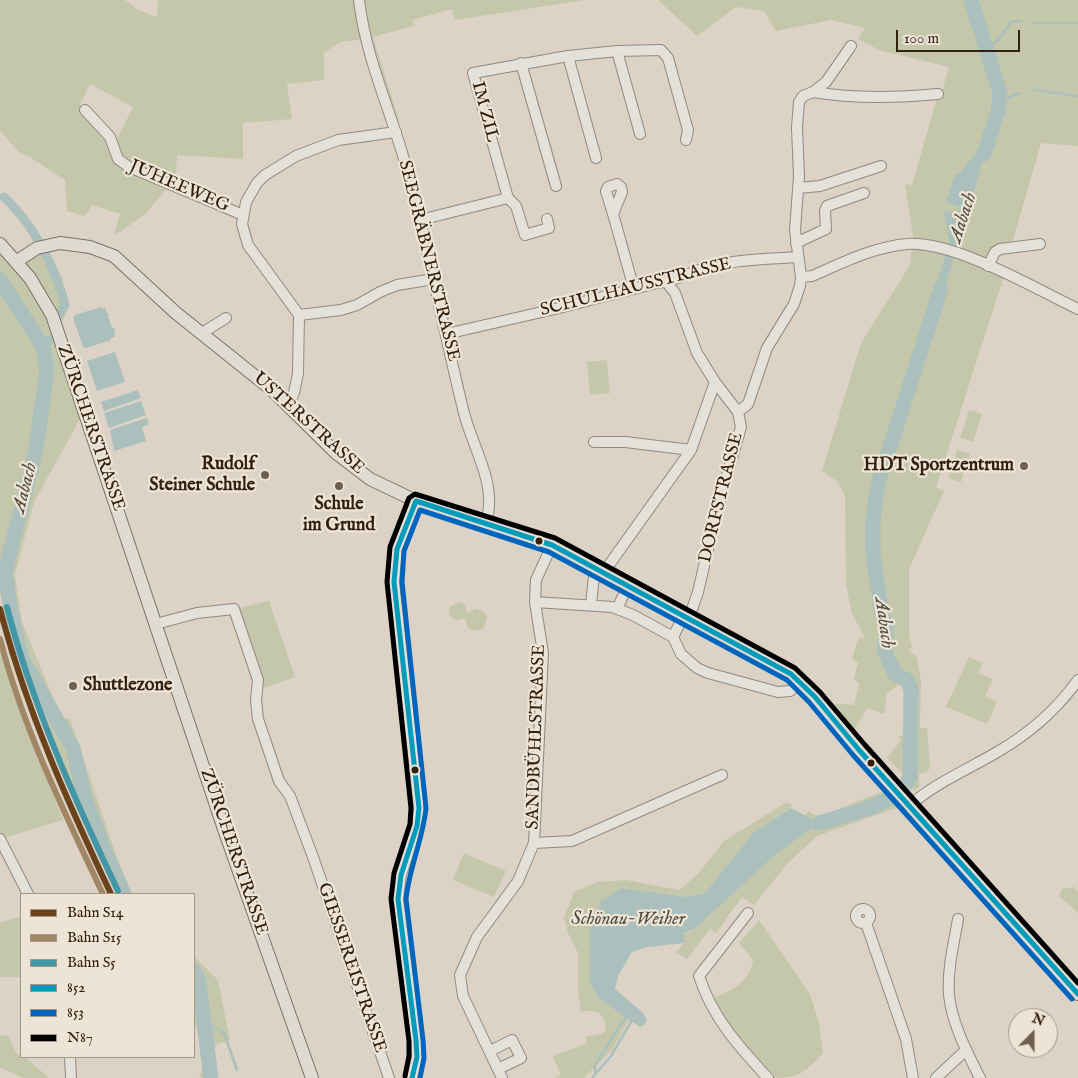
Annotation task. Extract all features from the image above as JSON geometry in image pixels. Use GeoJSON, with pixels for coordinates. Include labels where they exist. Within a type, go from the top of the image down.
{"type":"FeatureCollection","features":[{"type":"Feature","properties":{"kind":"main road","name":"ZÜRCHERSTRASSE"},"geometry":{"type":"LineString","coordinates":[[0,244],[30,278],[52,315],[225,832],[312,1078]]}},
{"type":"Feature","properties":{"kind":"main road","name":"USTERSTRASSE"},"geometry":{"type":"LineString","coordinates":[[17,261],[41,247],[79,244],[114,256],[202,333],[288,404],[336,453],[363,475],[383,487],[416,501],[486,522],[552,545],[781,668],[802,682],[856,747],[907,800],[1078,994]]}},
{"type":"Feature","properties":{"kind":"street","name":"SEEGRÄBNERSTRASSE"},"geometry":{"type":"LineString","coordinates":[[359,0],[365,39],[396,132],[420,220],[466,421],[489,489],[490,507],[486,522]]}},
{"type":"Feature","properties":{"kind":"street","name":"DORFSTRASSE"},"geometry":{"type":"LineString","coordinates":[[673,637],[687,617],[698,592],[717,510],[740,435],[738,412],[748,404],[751,398],[765,353],[794,304],[801,277],[796,244],[795,220],[798,188],[798,106],[803,96],[813,92],[826,82],[851,46]]}},
{"type":"Feature","properties":{"kind":"street","name":"IM ZIL"},"geometry":{"type":"LineString","coordinates":[[547,219],[550,228],[525,235],[516,206],[508,198],[474,72],[568,56],[617,51],[658,50],[667,55],[688,130],[686,140]]}},
{"type":"Feature","properties":{"kind":"street"},"geometry":{"type":"LineString","coordinates":[[617,51],[640,134]]}},
{"type":"Feature","properties":{"kind":"street"},"geometry":{"type":"LineString","coordinates":[[568,56],[596,158]]}},
{"type":"Feature","properties":{"kind":"street"},"geometry":{"type":"LineString","coordinates":[[520,63],[556,186]]}},
{"type":"Feature","properties":{"kind":"street"},"geometry":{"type":"LineString","coordinates":[[813,92],[854,98],[893,99],[938,94]]}},
{"type":"Feature","properties":{"kind":"street","name":"JUHEEWEG"},"geometry":{"type":"LineString","coordinates":[[85,110],[110,137],[118,159],[129,168],[243,215]]}},
{"type":"Feature","properties":{"kind":"street"},"geometry":{"type":"LineString","coordinates":[[288,404],[294,393],[298,373],[299,315],[248,245],[244,235],[243,215],[250,193],[265,175],[296,156],[338,140],[396,132]]}},
{"type":"Feature","properties":{"kind":"street"},"geometry":{"type":"LineString","coordinates":[[798,188],[820,186],[881,166]]}},
{"type":"Feature","properties":{"kind":"street"},"geometry":{"type":"LineString","coordinates":[[796,244],[826,229],[825,211],[828,206],[864,193]]}},
{"type":"Feature","properties":{"kind":"street"},"geometry":{"type":"LineString","coordinates":[[420,220],[508,198]]}},
{"type":"Feature","properties":{"kind":"street"},"geometry":{"type":"LineString","coordinates":[[613,214],[634,289]]}},
{"type":"Feature","properties":{"kind":"street"},"geometry":{"type":"LineString","coordinates":[[801,277],[812,276],[860,256],[894,246],[918,244],[943,249],[988,266],[1078,309]]}},
{"type":"Feature","properties":{"kind":"street"},"geometry":{"type":"LineString","coordinates":[[988,266],[994,252],[1000,249],[1040,244]]}},
{"type":"Feature","properties":{"kind":"street","name":"SCHULHAUSSTRASSE"},"geometry":{"type":"LineString","coordinates":[[446,334],[634,289],[667,283],[674,278],[720,264],[798,257]]}},
{"type":"Feature","properties":{"kind":"street"},"geometry":{"type":"LineString","coordinates":[[299,315],[357,306],[380,292],[397,285],[434,279]]}},
{"type":"Feature","properties":{"kind":"street"},"geometry":{"type":"LineString","coordinates":[[667,283],[675,293],[692,342],[715,382],[738,412]]}},
{"type":"Feature","properties":{"kind":"street"},"geometry":{"type":"LineString","coordinates":[[202,333],[226,318]]}},
{"type":"Feature","properties":{"kind":"street"},"geometry":{"type":"LineString","coordinates":[[591,604],[600,570],[691,450],[715,382]]}},
{"type":"Feature","properties":{"kind":"street"},"geometry":{"type":"LineString","coordinates":[[594,442],[625,442],[691,450]]}},
{"type":"Feature","properties":{"kind":"street"},"geometry":{"type":"LineString","coordinates":[[412,1078],[418,1057],[398,899],[401,875],[417,826],[419,808],[394,582],[397,549],[416,501]]}},
{"type":"Feature","properties":{"kind":"street","name":"SANDBÜHLSTRASSE"},"geometry":{"type":"LineString","coordinates":[[534,843],[543,653],[535,602],[536,580],[552,545]]}},
{"type":"Feature","properties":{"kind":"street"},"geometry":{"type":"LineString","coordinates":[[617,609],[628,585]]}},
{"type":"Feature","properties":{"kind":"street"},"geometry":{"type":"LineString","coordinates":[[535,602],[591,604],[617,609],[673,637],[681,654],[697,668],[708,673],[778,692],[790,691],[802,682]]}},
{"type":"Feature","properties":{"kind":"street","name":"GIESSEREISTRASSE"},"geometry":{"type":"LineString","coordinates":[[156,624],[197,613],[234,609],[258,680],[256,700],[258,719],[279,781],[290,796],[313,857],[389,1078]]}},
{"type":"Feature","properties":{"kind":"street"},"geometry":{"type":"LineString","coordinates":[[907,800],[999,751],[1027,733],[1065,698],[1078,680]]}},
{"type":"Feature","properties":{"kind":"street"},"geometry":{"type":"LineString","coordinates":[[490,1051],[512,1040],[521,1058],[500,1074],[463,996],[460,976],[477,937],[518,881],[534,843],[572,841],[722,775]]}},
{"type":"Feature","properties":{"kind":"street"},"geometry":{"type":"LineString","coordinates":[[0,839],[27,893]]}},
{"type":"Feature","properties":{"kind":"street"},"geometry":{"type":"LineString","coordinates":[[748,913],[699,976],[707,1000],[722,1024],[768,1078]]}},
{"type":"Feature","properties":{"kind":"street"},"geometry":{"type":"LineString","coordinates":[[958,919],[950,970],[949,996],[954,1018],[966,1050],[980,1078]]}},
{"type":"Feature","properties":{"kind":"street"},"geometry":{"type":"LineString","coordinates":[[866,923],[906,1039],[913,1078]]}},
{"type":"Feature","properties":{"kind":"street"},"geometry":{"type":"LineString","coordinates":[[936,1078],[966,1050]]}},
{"type":"Feature","properties":{"kind":"street"},"geometry":{"type":"LineString","coordinates":[[70,1058],[71,1078]]}},
{"type":"Feature","properties":{"kind":"green space"},"geometry":{"type":"Polygon","coordinates":[[[0,0],[125,0],[138,10],[157,17],[158,0],[585,0],[455,20],[452,9],[412,20],[414,26],[373,37],[399,121],[396,132],[365,39],[340,42],[324,53],[324,80],[287,84],[292,119],[243,123],[243,159],[177,155],[175,187],[170,185],[145,214],[114,236],[120,214],[92,205],[85,216],[67,211],[65,180],[28,156],[20,153],[0,131],[0,0]],[[90,84],[80,105],[110,137],[113,147],[133,107],[90,84]]]}},
{"type":"Feature","properties":{"kind":"green space"},"geometry":{"type":"Polygon","coordinates":[[[658,0],[1078,0],[1078,146],[1041,143],[1011,247],[1000,249],[988,266],[1005,273],[936,487],[944,491],[909,569],[909,634],[912,648],[908,649],[917,657],[921,681],[920,728],[927,728],[930,768],[925,773],[919,774],[919,787],[915,791],[902,777],[903,774],[887,758],[901,740],[897,737],[906,734],[907,685],[899,685],[887,693],[884,714],[867,708],[854,730],[830,703],[854,705],[859,683],[854,679],[858,663],[852,659],[858,639],[865,637],[852,614],[846,584],[845,496],[838,482],[822,471],[861,343],[910,265],[913,236],[905,184],[912,185],[938,94],[943,88],[949,67],[879,50],[858,39],[865,28],[831,20],[776,31],[764,11],[736,7],[697,36],[658,0]]]}},
{"type":"Feature","properties":{"kind":"green space"},"geometry":{"type":"Polygon","coordinates":[[[0,244],[17,261],[46,245],[62,278],[69,307],[57,331],[88,419],[79,421],[34,502],[15,575],[22,622],[61,717],[70,719],[116,855],[132,893],[116,893],[81,815],[17,660],[0,587],[0,244]]]}},
{"type":"Feature","properties":{"kind":"green space"},"geometry":{"type":"Polygon","coordinates":[[[607,360],[610,393],[590,395],[587,362],[607,360]]]}},
{"type":"Feature","properties":{"kind":"green space"},"geometry":{"type":"Polygon","coordinates":[[[969,410],[982,414],[973,442],[960,438],[969,410]]]}},
{"type":"Feature","properties":{"kind":"green space"},"geometry":{"type":"Polygon","coordinates":[[[957,450],[970,454],[961,482],[948,478],[957,450]]]}},
{"type":"Feature","properties":{"kind":"green space"},"geometry":{"type":"Polygon","coordinates":[[[269,601],[295,677],[258,690],[234,609],[269,601]]]}},
{"type":"Feature","properties":{"kind":"green space"},"geometry":{"type":"Polygon","coordinates":[[[460,602],[465,605],[467,613],[476,609],[483,611],[487,617],[484,628],[475,631],[468,628],[465,618],[457,620],[451,617],[449,613],[450,606],[460,602]]]}},
{"type":"Feature","properties":{"kind":"green space"},"geometry":{"type":"Polygon","coordinates":[[[0,651],[23,720],[63,820],[0,839],[0,651]]]}},
{"type":"Feature","properties":{"kind":"green space"},"geometry":{"type":"Polygon","coordinates":[[[969,657],[983,663],[978,673],[993,679],[985,696],[997,702],[987,724],[946,707],[969,657]]]}},
{"type":"Feature","properties":{"kind":"green space"},"geometry":{"type":"Polygon","coordinates":[[[884,791],[899,807],[817,836],[787,864],[754,905],[742,897],[716,933],[710,929],[687,959],[676,952],[684,943],[684,934],[696,928],[775,855],[818,823],[805,816],[808,811],[818,817],[884,791]]]}},
{"type":"Feature","properties":{"kind":"green space"},"geometry":{"type":"Polygon","coordinates":[[[787,802],[793,806],[753,833],[705,893],[688,897],[621,888],[599,999],[629,1019],[612,1050],[584,1078],[555,1078],[561,1074],[553,1057],[555,1055],[586,1044],[586,1037],[602,1034],[606,1029],[604,1019],[599,1013],[591,1011],[581,1012],[578,989],[578,953],[568,933],[564,918],[574,892],[598,882],[626,880],[679,890],[698,874],[724,841],[787,802]]]}},
{"type":"Feature","properties":{"kind":"green space"},"geometry":{"type":"Polygon","coordinates":[[[464,853],[506,871],[494,897],[453,880],[464,853]]]}},
{"type":"Feature","properties":{"kind":"green space"},"geometry":{"type":"Polygon","coordinates":[[[1075,887],[1078,892],[1078,913],[1059,896],[1062,889],[1075,887]]]}},
{"type":"Feature","properties":{"kind":"green space"},"geometry":{"type":"Polygon","coordinates":[[[20,916],[20,977],[0,977],[0,923],[20,916]]]}},
{"type":"Feature","properties":{"kind":"green space"},"geometry":{"type":"Polygon","coordinates":[[[759,920],[810,994],[819,1023],[823,1053],[810,1067],[793,1076],[768,1078],[707,1000],[730,991],[747,975],[753,960],[739,943],[759,920]]]}},
{"type":"Feature","properties":{"kind":"green space"},"geometry":{"type":"Polygon","coordinates":[[[195,957],[218,980],[230,1040],[215,1045],[216,1078],[199,1077],[203,1067],[200,1053],[204,1049],[196,1026],[195,957]]]}},
{"type":"Feature","properties":{"kind":"green space"},"geometry":{"type":"Polygon","coordinates":[[[0,1035],[8,1036],[16,1053],[20,1055],[20,1058],[26,1058],[49,1078],[23,1078],[0,1067],[0,1035]]]}},
{"type":"Feature","properties":{"kind":"water"},"geometry":{"type":"Polygon","coordinates":[[[991,134],[941,300],[935,308],[933,299],[949,241],[944,210],[957,214],[960,207],[946,202],[955,175],[961,172],[991,134]]]}},
{"type":"Feature","properties":{"kind":"water"},"geometry":{"type":"Polygon","coordinates":[[[101,307],[101,309],[105,308],[107,313],[109,313],[108,316],[112,328],[114,328],[115,337],[86,348],[83,347],[73,318],[75,315],[101,307]]]}},
{"type":"Feature","properties":{"kind":"water"},"geometry":{"type":"Polygon","coordinates":[[[115,352],[125,382],[97,391],[87,361],[115,352]]]}},
{"type":"Feature","properties":{"kind":"water"},"geometry":{"type":"Polygon","coordinates":[[[138,390],[141,398],[104,411],[101,402],[138,390]]]}},
{"type":"Feature","properties":{"kind":"water"},"geometry":{"type":"Polygon","coordinates":[[[141,401],[146,415],[109,428],[104,413],[141,401]]]}},
{"type":"Feature","properties":{"kind":"water"},"geometry":{"type":"Polygon","coordinates":[[[147,418],[149,424],[142,427],[146,441],[114,451],[110,430],[147,418]]]}},
{"type":"Feature","properties":{"kind":"water","name":"Schönau-Weiher"},"geometry":{"type":"Polygon","coordinates":[[[791,808],[819,823],[775,855],[696,928],[684,933],[684,943],[647,947],[632,952],[618,976],[615,989],[643,1013],[647,1020],[645,1024],[640,1027],[599,999],[590,983],[590,930],[602,900],[621,888],[688,897],[705,893],[753,833],[791,808]]]}},
{"type":"Feature","properties":{"kind":"waterway","name":"Aabach"},"geometry":{"type":"LineString","coordinates":[[971,0],[1000,93],[998,111],[984,154]]}},
{"type":"Feature","properties":{"kind":"waterway"},"geometry":{"type":"LineString","coordinates":[[986,47],[999,40],[1011,22],[1021,21]]}},
{"type":"Feature","properties":{"kind":"waterway"},"geometry":{"type":"LineString","coordinates":[[1033,23],[1078,23]]}},
{"type":"Feature","properties":{"kind":"waterway"},"geometry":{"type":"LineString","coordinates":[[1034,90],[1078,96]]}},
{"type":"Feature","properties":{"kind":"waterway"},"geometry":{"type":"LineString","coordinates":[[1000,102],[1019,93]]}},
{"type":"Feature","properties":{"kind":"waterway"},"geometry":{"type":"LineString","coordinates":[[4,197],[25,220],[49,260],[65,304],[60,314]]}},
{"type":"Feature","properties":{"kind":"waterway","name":"Aabach"},"geometry":{"type":"LineString","coordinates":[[0,280],[42,345],[47,369],[36,450],[5,572],[11,613],[22,659],[73,748],[84,795],[103,847],[124,893]]}},
{"type":"Feature","properties":{"kind":"waterway","name":"Aabach"},"geometry":{"type":"LineString","coordinates":[[819,823],[870,808],[883,802],[904,787],[910,777],[911,690],[907,680],[895,674],[884,650],[887,627],[882,615],[873,555],[873,520],[878,484],[941,288]]}},
{"type":"Feature","properties":{"kind":"waterway"},"geometry":{"type":"LineString","coordinates":[[44,351],[49,340]]}},
{"type":"Feature","properties":{"kind":"waterway","name":"Aabach"},"geometry":{"type":"LineString","coordinates":[[195,973],[199,981],[211,1078]]}},
{"type":"Feature","properties":{"kind":"waterway","name":"Aabach"},"geometry":{"type":"LineString","coordinates":[[595,1073],[595,1065],[626,1016]]}},
{"type":"Feature","properties":{"kind":"waterway"},"geometry":{"type":"LineString","coordinates":[[204,1020],[224,1033],[237,1070]]}},
{"type":"Feature","properties":{"kind":"waterway","name":"Aabach"},"geometry":{"type":"LineString","coordinates":[[592,1078],[611,1056],[632,1020]]}},
{"type":"Feature","properties":{"kind":"rail line","name":"S5"},"geometry":{"type":"LineString","coordinates":[[7,607],[29,680],[56,752],[118,891]]}},
{"type":"Feature","properties":{"kind":"rail line","name":"S14"},"geometry":{"type":"LineString","coordinates":[[0,609],[10,646],[35,719],[111,893]]}},
{"type":"Feature","properties":{"kind":"rail line","name":"S15"},"geometry":{"type":"LineString","coordinates":[[0,639],[9,672],[32,737],[59,801],[103,893]]}},
{"type":"Feature","properties":{"kind":"transit line","name":"N87"},"geometry":{"type":"LineString","coordinates":[[405,1076],[409,1056],[409,1041],[391,899],[394,873],[410,824],[411,808],[387,582],[390,547],[409,498],[415,494],[555,538],[795,668],[820,692],[1078,983]]}},
{"type":"Feature","properties":{"kind":"transit line","name":"852"},"geometry":{"type":"LineString","coordinates":[[412,1078],[417,1057],[416,1040],[398,899],[401,875],[417,826],[419,808],[394,582],[397,549],[416,501],[552,545],[791,674],[815,697],[859,750],[1078,994]]}},
{"type":"Feature","properties":{"kind":"transit line","name":"853"},"geometry":{"type":"LineString","coordinates":[[420,1078],[424,1058],[423,1040],[406,899],[426,808],[402,582],[404,551],[420,510],[549,552],[787,680],[809,702],[853,755],[1072,999]]}},
{"type":"Feature","properties":{"kind":"place","name":"HDT Sportzentrum"},"geometry":{"type":"Point","coordinates":[1024,466]}},
{"type":"Feature","properties":{"kind":"place","name":"Rudolf Steiner Schule"},"geometry":{"type":"Point","coordinates":[265,475]}},
{"type":"Feature","properties":{"kind":"place","name":"Schule im Grund"},"geometry":{"type":"Point","coordinates":[339,486]}},
{"type":"Feature","properties":{"kind":"place","name":"Shuttlezone"},"geometry":{"type":"Point","coordinates":[73,686]}}]}
